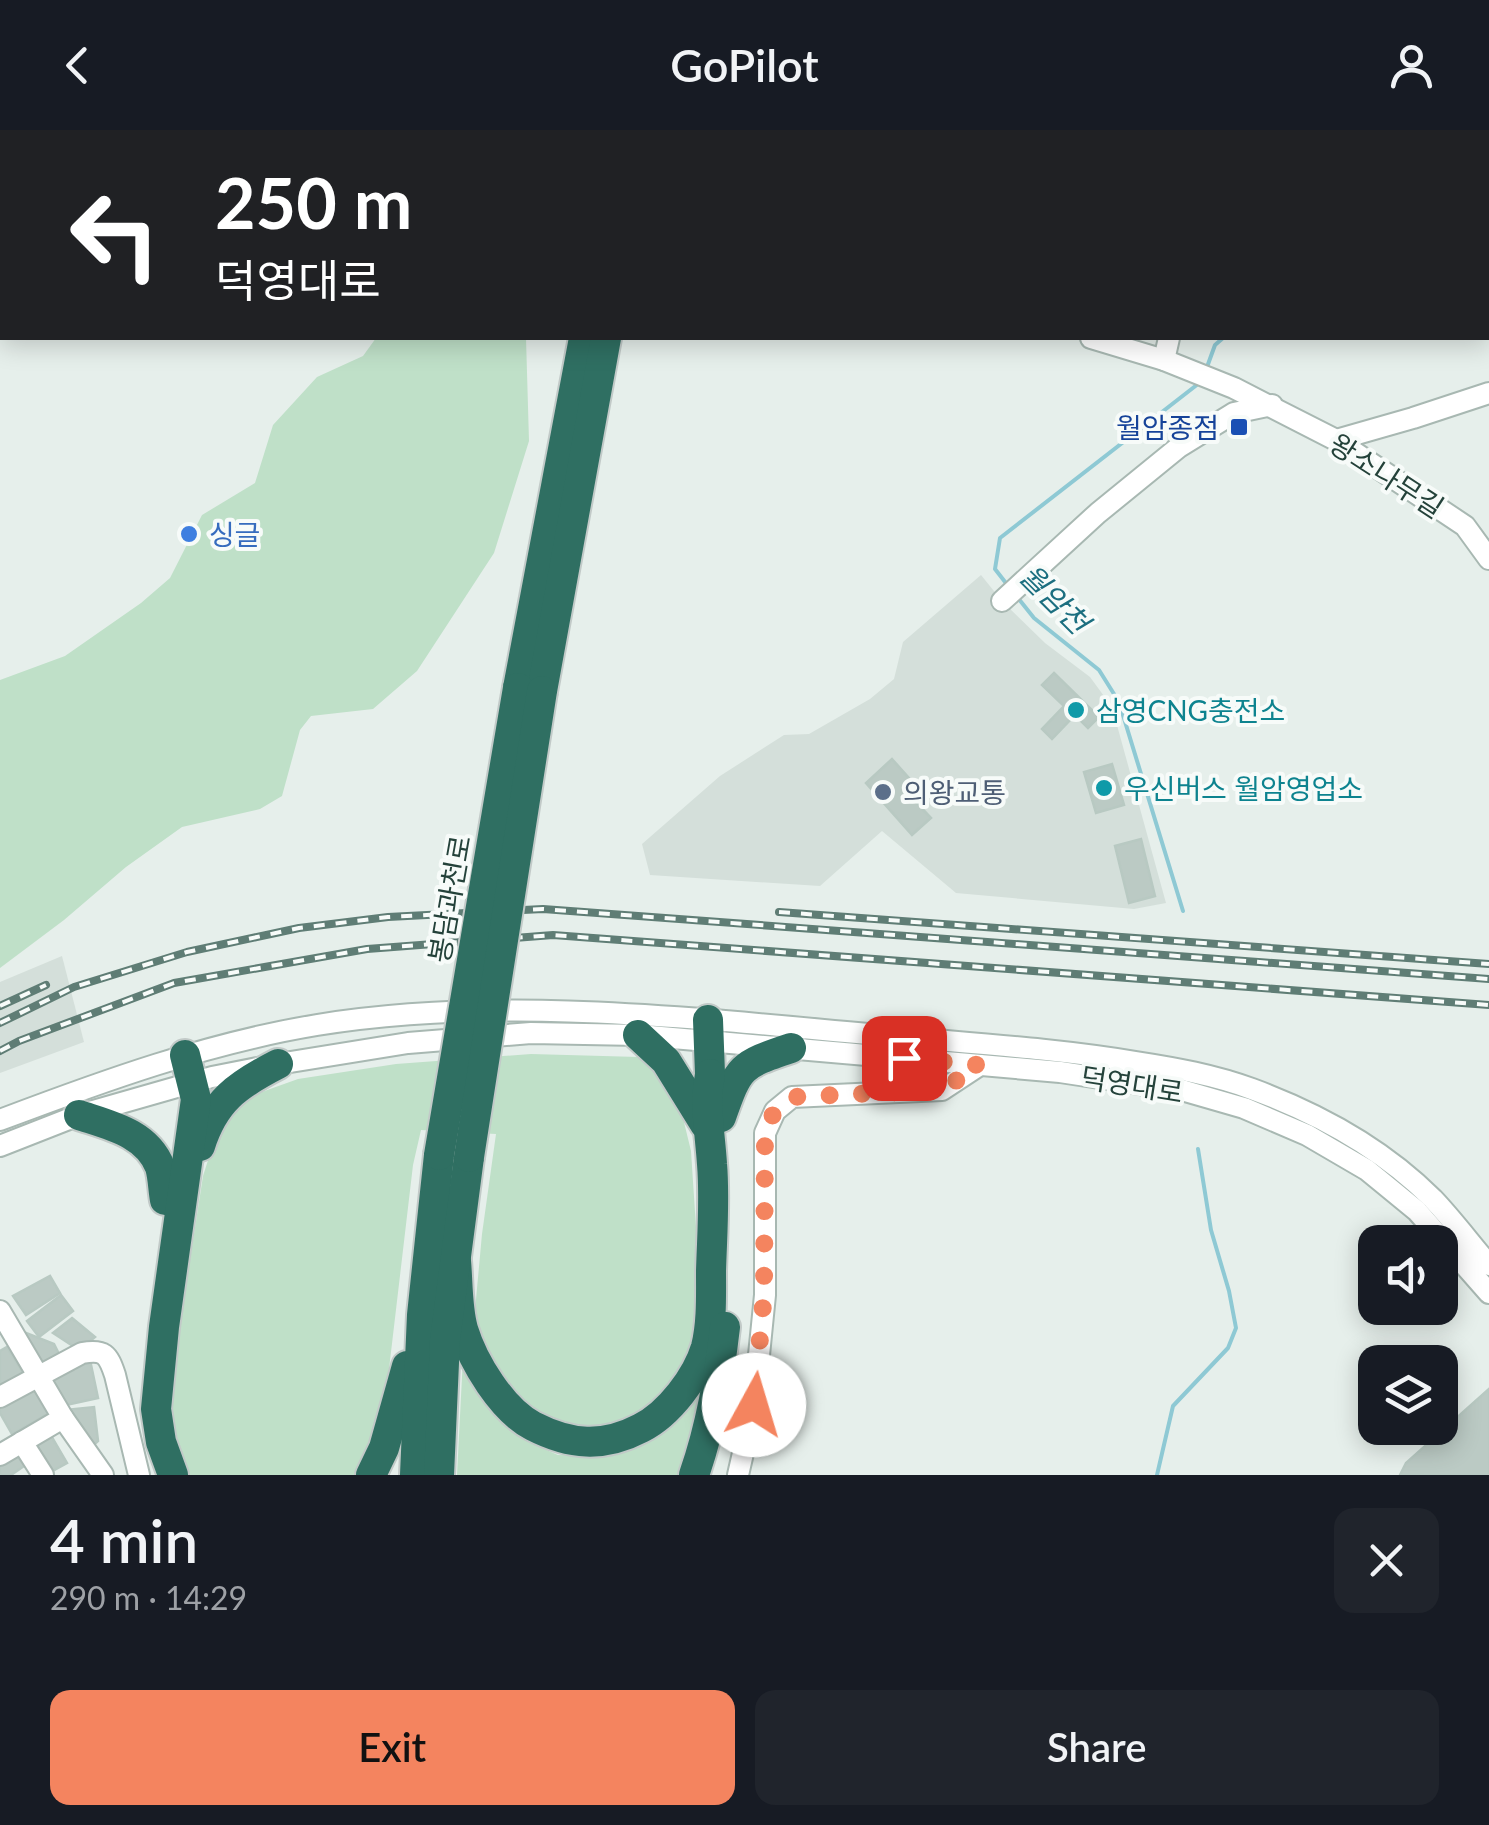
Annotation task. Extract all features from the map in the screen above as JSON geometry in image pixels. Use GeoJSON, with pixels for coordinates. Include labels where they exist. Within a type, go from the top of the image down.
{"type":"FeatureCollection","features":[{"type":"Feature","properties":{"kind":"highway"},"geometry":{"type":"LineString","coordinates":[[370,1475],[384,1448],[422,1316],[454,1156],[584,340]]}},
{"type":"Feature","properties":{"kind":"highway"},"geometry":{"type":"LineString","coordinates":[[530,690],[606,340]]}},
{"type":"Feature","properties":{"kind":"highway"},"geometry":{"type":"LineString","coordinates":[[694,1475],[717,1394],[726,1319],[730,1230],[726,1149],[706,1098],[710,1074],[708,1031]]}},
{"type":"Feature","properties":{"kind":"highway"},"geometry":{"type":"LineString","coordinates":[[638,1035],[666,1061],[714,1124]]}},
{"type":"Feature","properties":{"kind":"highway"},"geometry":{"type":"LineString","coordinates":[[454,1156],[462,1327],[498,1396],[524,1421],[556,1438],[592,1442],[622,1438],[673,1406],[706,1348],[714,1124],[742,1070],[753,1060],[790,1048]]}},
{"type":"Feature","properties":{"kind":"highway"},"geometry":{"type":"LineString","coordinates":[[186,1176],[198,1155],[208,1123],[226,1096],[278,1064]]}},
{"type":"Feature","properties":{"kind":"highway"},"geometry":{"type":"LineString","coordinates":[[173,1475],[161,1442],[156,1409],[196,1100],[179,1072]]}},
{"type":"Feature","properties":{"kind":"highway"},"geometry":{"type":"LineString","coordinates":[[154,1475],[142,1413],[142,1373],[178,1105],[179,1072]]}},
{"type":"Feature","properties":{"kind":"highway"},"geometry":{"type":"LineString","coordinates":[[78,1115],[132,1134],[149,1148],[160,1167],[165,1200]]}},
{"type":"Feature","properties":{"kind":"highway"},"geometry":{"type":"LineString","coordinates":[[439,1475],[445,1340],[456,1261]]}},
{"type":"Feature","properties":{"kind":"highway"},"geometry":{"type":"LineString","coordinates":[[416,1475],[422,1316]]}},
{"type":"Feature","properties":{"kind":"street","name":"왕소나무길"},"geometry":{"type":"LineString","coordinates":[[1097,340],[1234,388],[1336,440],[1465,526],[1489,559]]}},
{"type":"Feature","properties":{"kind":"street"},"geometry":{"type":"LineString","coordinates":[[1168,340],[1173,364]]}},
{"type":"Feature","properties":{"kind":"street"},"geometry":{"type":"LineString","coordinates":[[1336,440],[1489,393]]}},
{"type":"Feature","properties":{"kind":"street"},"geometry":{"type":"LineString","coordinates":[[1002,601],[1098,512],[1178,447],[1234,413],[1272,405]]}},
{"type":"Feature","properties":{"kind":"street"},"geometry":{"type":"LineString","coordinates":[[0,1146],[179,1072],[314,1026],[406,1013],[521,1010],[624,1012],[708,1031]]}},
{"type":"Feature","properties":{"kind":"street"},"geometry":{"type":"LineString","coordinates":[[0,1120],[75,1092],[179,1072],[531,1033],[638,1035],[708,1031]]}},
{"type":"Feature","properties":{"kind":"street","name":"덕영대로"},"geometry":{"type":"LineString","coordinates":[[708,1031],[790,1048],[1060,1072],[1185,1091],[1244,1108],[1306,1135],[1367,1170],[1417,1211],[1489,1293]]}},
{"type":"Feature","properties":{"kind":"street","name":"덕영대로"},"geometry":{"type":"LineString","coordinates":[[708,1031],[1075,1052],[1188,1070],[1250,1088],[1310,1114],[1374,1150],[1432,1198],[1489,1265]]}},
{"type":"Feature","properties":{"kind":"street"},"geometry":{"type":"LineString","coordinates":[[738,1475],[758,1368],[764,1294],[765,1133],[774,1112],[792,1097],[942,1090],[980,1065]]}},
{"type":"Feature","properties":{"kind":"street"},"geometry":{"type":"LineString","coordinates":[[0,1311],[63,1418],[103,1475]]}},
{"type":"Feature","properties":{"kind":"street"},"geometry":{"type":"LineString","coordinates":[[0,1397],[82,1353],[104,1354],[115,1374],[139,1475]]}},
{"type":"Feature","properties":{"kind":"street"},"geometry":{"type":"LineString","coordinates":[[0,1454],[63,1418]]}},
{"type":"Feature","properties":{"kind":"street"},"geometry":{"type":"LineString","coordinates":[[22,1442],[43,1475]]}},
{"type":"Feature","properties":{"kind":"shaded area"},"geometry":{"type":"Polygon","coordinates":[[[981,575],[1045,643],[1090,677],[1112,707],[1166,903],[1134,909],[956,893],[882,831],[820,886],[650,875],[642,844],[720,776],[784,735],[809,734],[870,699],[894,679],[903,642],[981,575]]]}},
{"type":"Feature","properties":{"kind":"shaded area"},"geometry":{"type":"Polygon","coordinates":[[[62,956],[84,1042],[0,1073],[0,982],[62,956]]]}},
{"type":"Feature","properties":{"kind":"green space"},"geometry":{"type":"Polygon","coordinates":[[[375,340],[526,340],[529,441],[494,553],[417,671],[373,709],[311,716],[300,730],[282,796],[260,809],[182,827],[0,968],[0,680],[65,656],[170,578],[202,515],[255,483],[273,425],[317,377],[363,356],[375,340]]]}},
{"type":"Feature","properties":{"kind":"green space"},"geometry":{"type":"Polygon","coordinates":[[[531,1054],[639,1057],[655,1067],[683,1118],[691,1151],[702,1319],[675,1384],[653,1409],[612,1432],[550,1430],[481,1359],[474,1321],[496,1134],[421,1130],[413,1165],[383,1420],[361,1475],[179,1475],[165,1421],[203,1176],[217,1132],[242,1099],[298,1079],[396,1064],[531,1054]]]}},
{"type":"Feature","properties":{"kind":"green space"},"geometry":{"type":"Polygon","coordinates":[[[715,1345],[682,1475],[457,1475],[463,1357],[487,1407],[528,1442],[558,1455],[603,1456],[642,1443],[715,1345]]]}},
{"type":"Feature","properties":{"kind":"building","name":"삼영CNG충전소"},"geometry":{"type":"Polygon","coordinates":[[[1054,673],[1099,717],[1088,728],[1075,715],[1052,739],[1042,729],[1064,706],[1042,685],[1054,673]]]}},
{"type":"Feature","properties":{"kind":"building"},"geometry":{"type":"Polygon","coordinates":[[[892,759],[924,795],[916,802],[931,818],[912,835],[866,783],[892,759]]]}},
{"type":"Feature","properties":{"kind":"building","name":"우신버스 월암영업소"},"geometry":{"type":"Polygon","coordinates":[[[1112,764],[1124,805],[1096,813],[1084,772],[1112,764]]]}},
{"type":"Feature","properties":{"kind":"building"},"geometry":{"type":"Polygon","coordinates":[[[1141,839],[1155,896],[1129,903],[1115,846],[1141,839]]]}},
{"type":"Feature","properties":{"kind":"building"},"geometry":{"type":"Polygon","coordinates":[[[50,1276],[60,1293],[26,1315],[13,1296],[50,1276]]]}},
{"type":"Feature","properties":{"kind":"building"},"geometry":{"type":"Polygon","coordinates":[[[61,1295],[73,1311],[39,1337],[27,1321],[61,1295]]]}},
{"type":"Feature","properties":{"kind":"building"},"geometry":{"type":"Polygon","coordinates":[[[72,1318],[95,1337],[79,1350],[53,1333],[72,1318]]]}},
{"type":"Feature","properties":{"kind":"building"},"geometry":{"type":"Polygon","coordinates":[[[26,1333],[54,1344],[59,1354],[38,1365],[22,1336],[26,1333]]]}},
{"type":"Feature","properties":{"kind":"building"},"geometry":{"type":"Polygon","coordinates":[[[7,1347],[25,1376],[4,1389],[0,1382],[0,1351],[7,1347]]]}},
{"type":"Feature","properties":{"kind":"building"},"geometry":{"type":"Polygon","coordinates":[[[90,1360],[98,1398],[61,1406],[52,1380],[57,1379],[56,1374],[73,1370],[72,1364],[90,1360]]]}},
{"type":"Feature","properties":{"kind":"building"},"geometry":{"type":"Polygon","coordinates":[[[31,1382],[49,1413],[12,1434],[0,1413],[0,1400],[31,1382]]]}},
{"type":"Feature","properties":{"kind":"building"},"geometry":{"type":"Polygon","coordinates":[[[1489,1389],[1489,1475],[1400,1475],[1406,1463],[1426,1445],[1458,1445],[1458,1417],[1489,1389]]]}},
{"type":"Feature","properties":{"kind":"building"},"geometry":{"type":"Polygon","coordinates":[[[94,1407],[98,1441],[87,1451],[65,1410],[94,1407]]]}},
{"type":"Feature","properties":{"kind":"building"},"geometry":{"type":"Polygon","coordinates":[[[50,1434],[67,1463],[47,1474],[30,1445],[50,1434]]]}},
{"type":"Feature","properties":{"kind":"building"},"geometry":{"type":"Polygon","coordinates":[[[18,1450],[27,1464],[11,1475],[0,1475],[0,1463],[18,1450]]]}},
{"type":"Feature","properties":{"kind":"waterway","name":"월암천"},"geometry":{"type":"LineString","coordinates":[[1207,367],[1221,340]]}},
{"type":"Feature","properties":{"kind":"waterway","name":"월암천"},"geometry":{"type":"LineString","coordinates":[[1009,587],[995,569],[1000,538],[1198,384]]}},
{"type":"Feature","properties":{"kind":"waterway","name":"월암천"},"geometry":{"type":"LineString","coordinates":[[1018,598],[1034,618],[1099,670],[1119,702],[1183,911]]}},
{"type":"Feature","properties":{"kind":"waterway","name":"월암천"},"geometry":{"type":"LineString","coordinates":[[1157,1475],[1173,1406],[1228,1348],[1236,1328],[1211,1230],[1198,1149]]}},
{"type":"Feature","properties":{"kind":"railway"},"geometry":{"type":"LineString","coordinates":[[0,1023],[74,987],[187,952],[299,928],[388,917],[543,909],[1489,979]]}},
{"type":"Feature","properties":{"kind":"railway"},"geometry":{"type":"LineString","coordinates":[[779,912],[1489,964]]}},
{"type":"Feature","properties":{"kind":"railway"},"geometry":{"type":"LineString","coordinates":[[0,1051],[174,983],[367,949],[553,935],[1489,1005]]}},
{"type":"Feature","properties":{"kind":"railway"},"geometry":{"type":"LineString","coordinates":[[0,1006],[46,985]]}},
{"type":"Feature","properties":{"kind":"place","name":"월암종점"},"geometry":{"type":"Point","coordinates":[1239,427]}},
{"type":"Feature","properties":{"kind":"place","name":"싱글"},"geometry":{"type":"Point","coordinates":[189,534]}},
{"type":"Feature","properties":{"kind":"place","name":"삼영CNG충전소"},"geometry":{"type":"Point","coordinates":[1076,710]}},
{"type":"Feature","properties":{"kind":"place","name":"우신버스 월암영업소"},"geometry":{"type":"Point","coordinates":[1104,788]}},
{"type":"Feature","properties":{"kind":"place","name":"의왕교통"},"geometry":{"type":"Point","coordinates":[883,792]}},
{"type":"Feature","properties":{"kind":"route"},"geometry":{"type":"LineString","coordinates":[[754,1405],[764,1294],[765,1133],[774,1112],[792,1097],[942,1090],[980,1065],[904,1058]]}}]}
